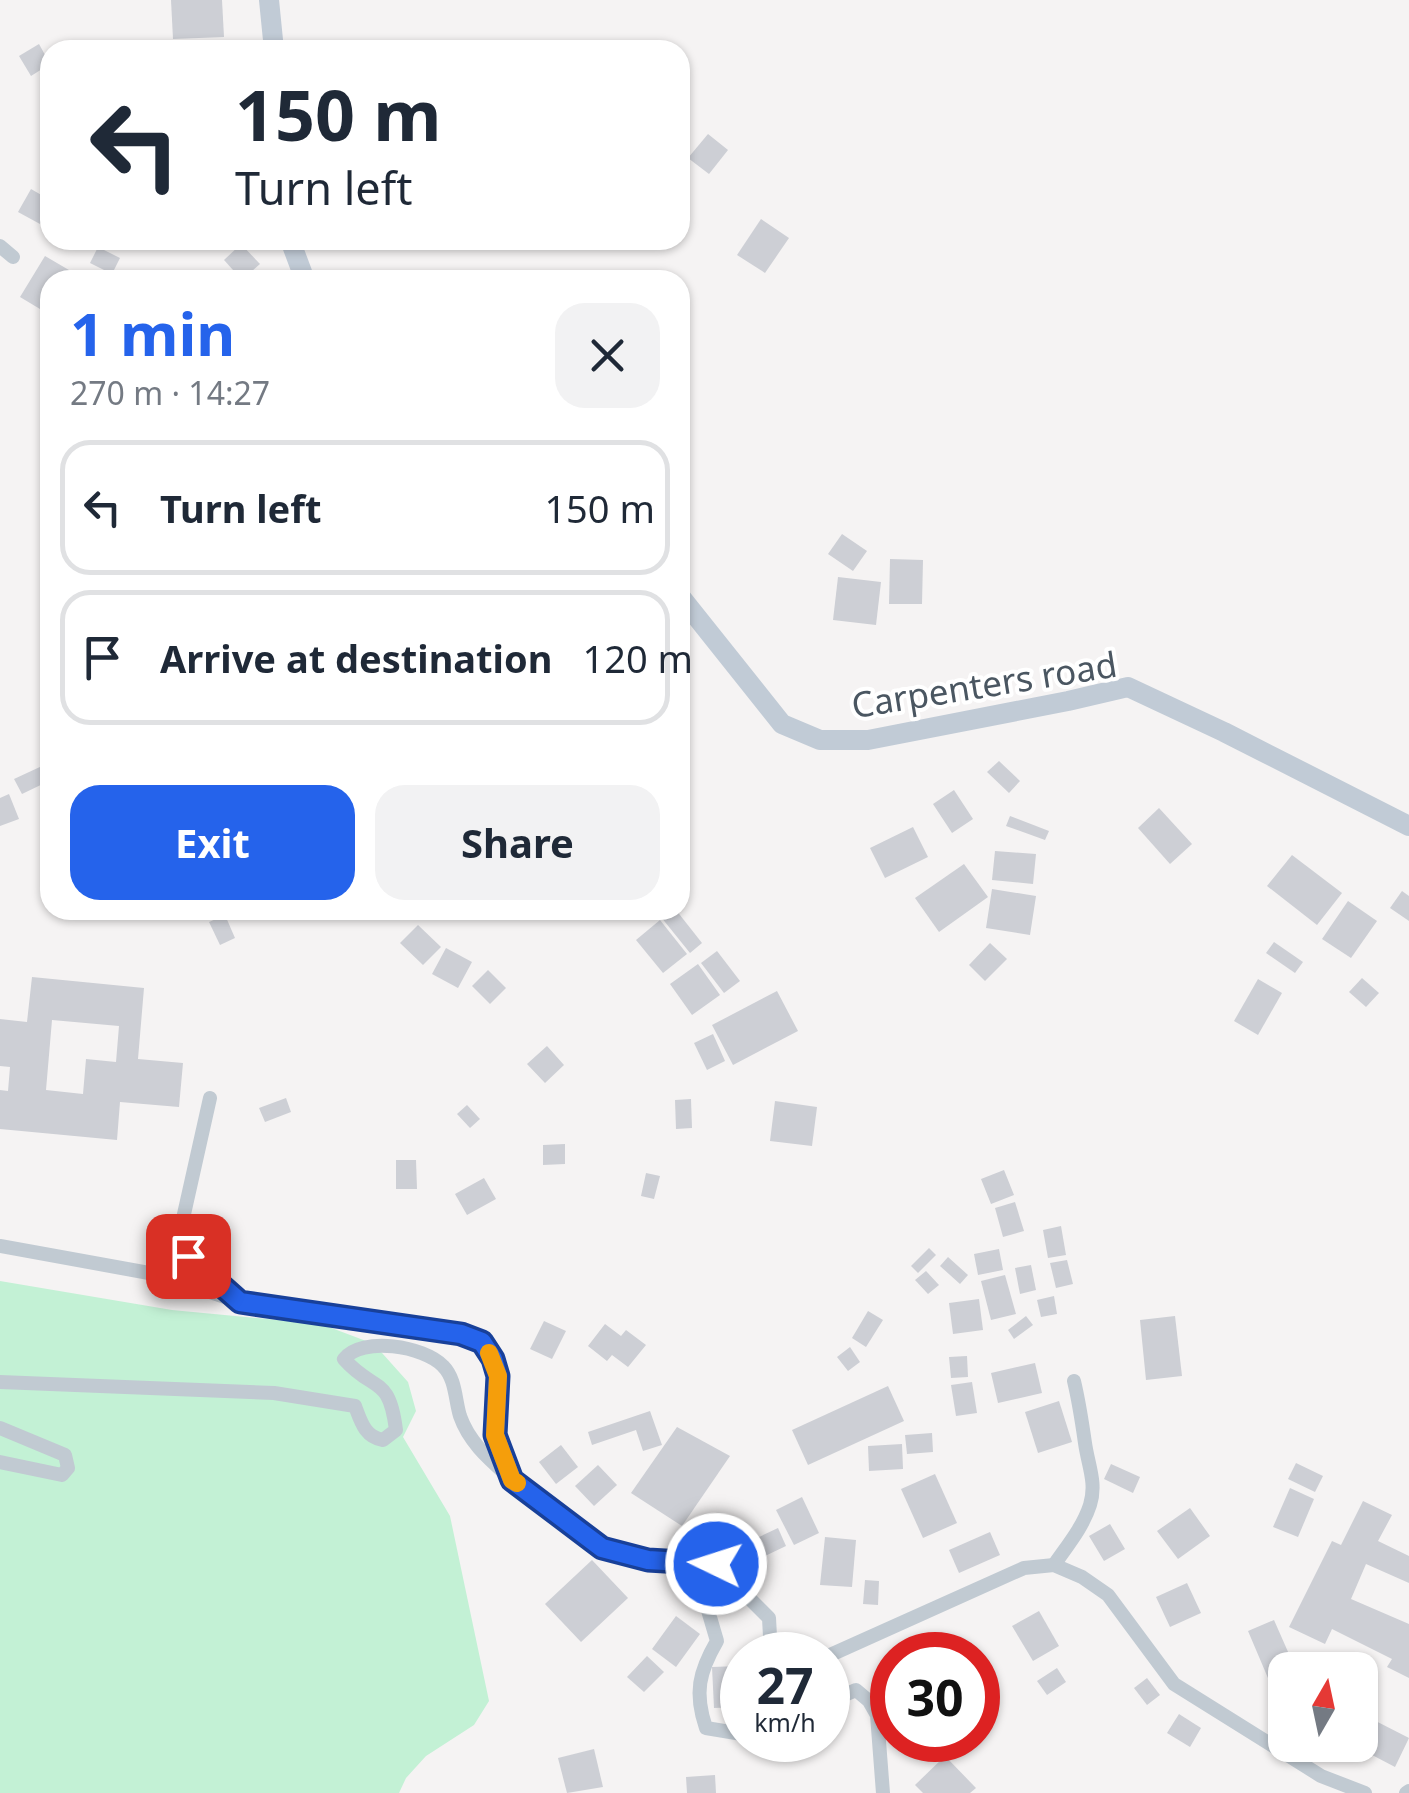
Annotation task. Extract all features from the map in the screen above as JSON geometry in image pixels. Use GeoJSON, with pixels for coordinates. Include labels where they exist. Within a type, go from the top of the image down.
{"type":"FeatureCollection","features":[{"type":"Feature","properties":{"kind":"street"},"geometry":{"type":"LineString","coordinates":[[269,0],[273,40]]}},
{"type":"Feature","properties":{"kind":"street"},"geometry":{"type":"LineString","coordinates":[[0,246],[12,257]]}},
{"type":"Feature","properties":{"kind":"street","name":"Carpenters road"},"geometry":{"type":"LineString","coordinates":[[690,609],[782,724],[820,740],[868,740],[1128,687],[1409,826]]}},
{"type":"Feature","properties":{"kind":"street"},"geometry":{"type":"LineString","coordinates":[[210,1098],[180,1232],[188,1256],[240,1302]]}},
{"type":"Feature","properties":{"kind":"street"},"geometry":{"type":"LineString","coordinates":[[0,1246],[160,1275],[240,1302],[461,1334],[482,1342],[498,1376],[495,1435],[512,1480]]}},
{"type":"Feature","properties":{"kind":"street"},"geometry":{"type":"LineString","coordinates":[[0,1382],[274,1393],[355,1406],[363,1428],[373,1438],[384,1440],[396,1430],[393,1406],[382,1386],[344,1359],[351,1350],[374,1344],[422,1352],[444,1367],[455,1388],[460,1417],[474,1443],[512,1480],[602,1548],[648,1560],[716,1564],[768,1618],[770,1632]]}},
{"type":"Feature","properties":{"kind":"street"},"geometry":{"type":"LineString","coordinates":[[1054,1565],[1082,1522],[1093,1489],[1074,1381]]}},
{"type":"Feature","properties":{"kind":"street"},"geometry":{"type":"LineString","coordinates":[[0,1428],[65,1456],[68,1468],[62,1475],[0,1462]]}},
{"type":"Feature","properties":{"kind":"street"},"geometry":{"type":"LineString","coordinates":[[716,1564],[702,1590],[717,1641],[703,1664],[698,1706],[706,1728],[720,1730]]}},
{"type":"Feature","properties":{"kind":"street"},"geometry":{"type":"LineString","coordinates":[[850,1646],[1024,1568],[1054,1565],[1082,1577],[1108,1596],[1174,1684],[1321,1776],[1365,1793]]}},
{"type":"Feature","properties":{"kind":"street"},"geometry":{"type":"LineString","coordinates":[[850,1693],[856,1690],[877,1715],[883,1793]]}},
{"type":"Feature","properties":{"kind":"green space"},"geometry":{"type":"Polygon","coordinates":[[[0,1281],[172,1310],[321,1324],[374,1344],[408,1382],[416,1411],[403,1437],[450,1516],[489,1701],[474,1725],[426,1756],[406,1778],[399,1793],[0,1793],[0,1281]]]}},
{"type":"Feature","properties":{"kind":"building"},"geometry":{"type":"Polygon","coordinates":[[[171,0],[222,0],[224,37],[173,39],[171,0]]]}},
{"type":"Feature","properties":{"kind":"building"},"geometry":{"type":"Polygon","coordinates":[[[39,44],[40,70],[31,76],[19,56],[39,44]]]}},
{"type":"Feature","properties":{"kind":"building"},"geometry":{"type":"Polygon","coordinates":[[[708,134],[728,150],[709,174],[690,156],[708,134]]]}},
{"type":"Feature","properties":{"kind":"building"},"geometry":{"type":"Polygon","coordinates":[[[31,189],[40,194],[40,224],[18,212],[31,189]]]}},
{"type":"Feature","properties":{"kind":"building"},"geometry":{"type":"Polygon","coordinates":[[[761,219],[789,238],[765,273],[737,255],[761,219]]]}},
{"type":"Feature","properties":{"kind":"building"},"geometry":{"type":"Polygon","coordinates":[[[96,250],[120,258],[114,270],[90,263],[96,250]]]}},
{"type":"Feature","properties":{"kind":"building"},"geometry":{"type":"Polygon","coordinates":[[[235,250],[247,250],[260,264],[253,270],[233,270],[224,260],[235,250]]]}},
{"type":"Feature","properties":{"kind":"building"},"geometry":{"type":"Polygon","coordinates":[[[45,256],[69,270],[40,270],[40,309],[20,297],[45,256]]]}},
{"type":"Feature","properties":{"kind":"building"},"geometry":{"type":"Polygon","coordinates":[[[842,534],[867,551],[853,571],[828,554],[842,534]]]}},
{"type":"Feature","properties":{"kind":"building"},"geometry":{"type":"Polygon","coordinates":[[[890,559],[923,560],[922,604],[889,604],[890,559]]]}},
{"type":"Feature","properties":{"kind":"building"},"geometry":{"type":"Polygon","coordinates":[[[838,577],[881,582],[876,625],[833,620],[838,577]]]}},
{"type":"Feature","properties":{"kind":"building"},"geometry":{"type":"Polygon","coordinates":[[[999,761],[1020,781],[1009,793],[987,772],[999,761]]]}},
{"type":"Feature","properties":{"kind":"building"},"geometry":{"type":"Polygon","coordinates":[[[40,767],[40,785],[22,794],[14,779],[40,767]]]}},
{"type":"Feature","properties":{"kind":"building"},"geometry":{"type":"Polygon","coordinates":[[[954,790],[973,819],[952,833],[933,804],[954,790]]]}},
{"type":"Feature","properties":{"kind":"building"},"geometry":{"type":"Polygon","coordinates":[[[9,794],[19,819],[0,826],[0,798],[9,794]]]}},
{"type":"Feature","properties":{"kind":"building"},"geometry":{"type":"Polygon","coordinates":[[[1159,808],[1192,844],[1170,864],[1138,828],[1159,808]]]}},
{"type":"Feature","properties":{"kind":"building"},"geometry":{"type":"Polygon","coordinates":[[[1010,816],[1049,831],[1045,840],[1006,826],[1010,816]]]}},
{"type":"Feature","properties":{"kind":"building"},"geometry":{"type":"Polygon","coordinates":[[[913,827],[928,857],[885,878],[870,848],[913,827]]]}},
{"type":"Feature","properties":{"kind":"building"},"geometry":{"type":"Polygon","coordinates":[[[995,851],[1036,854],[1033,884],[992,880],[995,851]]]}},
{"type":"Feature","properties":{"kind":"building"},"geometry":{"type":"Polygon","coordinates":[[[1292,855],[1342,893],[1317,925],[1267,886],[1292,855]]]}},
{"type":"Feature","properties":{"kind":"building"},"geometry":{"type":"Polygon","coordinates":[[[964,864],[988,897],[939,932],[915,898],[964,864]]]}},
{"type":"Feature","properties":{"kind":"building"},"geometry":{"type":"Polygon","coordinates":[[[992,889],[1036,896],[1030,935],[986,928],[992,889]]]}},
{"type":"Feature","properties":{"kind":"building"},"geometry":{"type":"Polygon","coordinates":[[[1402,891],[1409,896],[1409,921],[1390,908],[1402,891]]]}},
{"type":"Feature","properties":{"kind":"building"},"geometry":{"type":"Polygon","coordinates":[[[1348,901],[1377,921],[1351,958],[1322,939],[1348,901]]]}},
{"type":"Feature","properties":{"kind":"building"},"geometry":{"type":"Polygon","coordinates":[[[227,920],[235,938],[220,945],[209,922],[227,920]]]}},
{"type":"Feature","properties":{"kind":"building"},"geometry":{"type":"Polygon","coordinates":[[[660,920],[687,954],[663,973],[636,940],[660,920]]]}},
{"type":"Feature","properties":{"kind":"building"},"geometry":{"type":"Polygon","coordinates":[[[663,920],[684,920],[702,943],[690,953],[663,920]]]}},
{"type":"Feature","properties":{"kind":"building"},"geometry":{"type":"Polygon","coordinates":[[[418,925],[441,947],[423,965],[400,943],[418,925]]]}},
{"type":"Feature","properties":{"kind":"building"},"geometry":{"type":"Polygon","coordinates":[[[1274,942],[1303,962],[1295,973],[1266,953],[1274,942]]]}},
{"type":"Feature","properties":{"kind":"building"},"geometry":{"type":"Polygon","coordinates":[[[990,943],[1007,959],[985,981],[969,965],[990,943]]]}},
{"type":"Feature","properties":{"kind":"building"},"geometry":{"type":"Polygon","coordinates":[[[446,948],[472,962],[458,988],[432,974],[446,948]]]}},
{"type":"Feature","properties":{"kind":"building"},"geometry":{"type":"Polygon","coordinates":[[[717,951],[740,981],[724,993],[701,963],[717,951]]]}},
{"type":"Feature","properties":{"kind":"building"},"geometry":{"type":"Polygon","coordinates":[[[698,964],[720,995],[692,1015],[670,984],[698,964]]]}},
{"type":"Feature","properties":{"kind":"building"},"geometry":{"type":"Polygon","coordinates":[[[488,970],[506,988],[490,1004],[472,986],[488,970]]]}},
{"type":"Feature","properties":{"kind":"building"},"geometry":{"type":"Polygon","coordinates":[[[32,977],[144,988],[138,1059],[183,1063],[179,1107],[120,1102],[117,1140],[0,1129],[0,1090],[8,1091],[10,1067],[0,1066],[0,1019],[27,1022],[32,977]],[[52,1020],[46,1090],[83,1094],[86,1059],[116,1062],[119,1026],[52,1020]]]}},
{"type":"Feature","properties":{"kind":"building"},"geometry":{"type":"Polygon","coordinates":[[[1362,978],[1379,993],[1366,1007],[1349,992],[1362,978]]]}},
{"type":"Feature","properties":{"kind":"building"},"geometry":{"type":"Polygon","coordinates":[[[1258,979],[1282,993],[1258,1035],[1234,1021],[1258,979]]]}},
{"type":"Feature","properties":{"kind":"building"},"geometry":{"type":"Polygon","coordinates":[[[777,991],[798,1031],[733,1065],[712,1025],[777,991]]]}},
{"type":"Feature","properties":{"kind":"building"},"geometry":{"type":"Polygon","coordinates":[[[713,1034],[725,1061],[707,1070],[694,1043],[713,1034]]]}},
{"type":"Feature","properties":{"kind":"building"},"geometry":{"type":"Polygon","coordinates":[[[547,1046],[564,1065],[545,1083],[527,1064],[547,1046]]]}},
{"type":"Feature","properties":{"kind":"building"},"geometry":{"type":"Polygon","coordinates":[[[286,1098],[291,1112],[265,1122],[259,1108],[286,1098]]]}},
{"type":"Feature","properties":{"kind":"building"},"geometry":{"type":"Polygon","coordinates":[[[691,1099],[692,1128],[676,1129],[675,1100],[691,1099]]]}},
{"type":"Feature","properties":{"kind":"building"},"geometry":{"type":"Polygon","coordinates":[[[775,1101],[817,1107],[812,1146],[770,1141],[775,1101]]]}},
{"type":"Feature","properties":{"kind":"building"},"geometry":{"type":"Polygon","coordinates":[[[467,1105],[480,1119],[470,1128],[457,1114],[467,1105]]]}},
{"type":"Feature","properties":{"kind":"building"},"geometry":{"type":"Polygon","coordinates":[[[565,1144],[565,1164],[543,1165],[543,1145],[565,1144]]]}},
{"type":"Feature","properties":{"kind":"building"},"geometry":{"type":"Polygon","coordinates":[[[396,1160],[416,1160],[417,1189],[396,1189],[396,1160]]]}},
{"type":"Feature","properties":{"kind":"building"},"geometry":{"type":"Polygon","coordinates":[[[1004,1170],[1014,1195],[991,1204],[981,1179],[1004,1170]]]}},
{"type":"Feature","properties":{"kind":"building"},"geometry":{"type":"Polygon","coordinates":[[[646,1173],[660,1176],[654,1199],[641,1196],[646,1173]]]}},
{"type":"Feature","properties":{"kind":"building"},"geometry":{"type":"Polygon","coordinates":[[[484,1178],[496,1199],[467,1215],[455,1194],[484,1178]]]}},
{"type":"Feature","properties":{"kind":"building"},"geometry":{"type":"Polygon","coordinates":[[[1015,1202],[1024,1231],[1003,1237],[995,1208],[1015,1202]]]}},
{"type":"Feature","properties":{"kind":"building"},"geometry":{"type":"Polygon","coordinates":[[[1061,1226],[1066,1255],[1048,1258],[1043,1230],[1061,1226]]]}},
{"type":"Feature","properties":{"kind":"building"},"geometry":{"type":"Polygon","coordinates":[[[929,1248],[936,1255],[918,1273],[911,1266],[929,1248]]]}},
{"type":"Feature","properties":{"kind":"building"},"geometry":{"type":"Polygon","coordinates":[[[999,1249],[1003,1270],[978,1275],[974,1254],[999,1249]]]}},
{"type":"Feature","properties":{"kind":"building"},"geometry":{"type":"Polygon","coordinates":[[[948,1257],[968,1275],[960,1284],[940,1266],[948,1257]]]}},
{"type":"Feature","properties":{"kind":"building"},"geometry":{"type":"Polygon","coordinates":[[[1067,1260],[1073,1284],[1056,1288],[1050,1263],[1067,1260]]]}},
{"type":"Feature","properties":{"kind":"building"},"geometry":{"type":"Polygon","coordinates":[[[1031,1265],[1036,1290],[1020,1294],[1015,1268],[1031,1265]]]}},
{"type":"Feature","properties":{"kind":"building"},"geometry":{"type":"Polygon","coordinates":[[[926,1271],[939,1285],[928,1294],[915,1280],[926,1271]]]}},
{"type":"Feature","properties":{"kind":"building"},"geometry":{"type":"Polygon","coordinates":[[[1005,1275],[1016,1314],[991,1320],[981,1281],[1005,1275]]]}},
{"type":"Feature","properties":{"kind":"building"},"geometry":{"type":"Polygon","coordinates":[[[1054,1296],[1057,1314],[1041,1317],[1037,1300],[1054,1296]]]}},
{"type":"Feature","properties":{"kind":"building"},"geometry":{"type":"Polygon","coordinates":[[[979,1299],[983,1330],[953,1334],[949,1303],[979,1299]]]}},
{"type":"Feature","properties":{"kind":"building"},"geometry":{"type":"Polygon","coordinates":[[[868,1311],[883,1320],[866,1347],[852,1338],[868,1311]]]}},
{"type":"Feature","properties":{"kind":"building"},"geometry":{"type":"Polygon","coordinates":[[[1026,1316],[1033,1325],[1014,1339],[1008,1330],[1026,1316]]]}},
{"type":"Feature","properties":{"kind":"building"},"geometry":{"type":"Polygon","coordinates":[[[1175,1316],[1182,1376],[1146,1380],[1140,1320],[1175,1316]]]}},
{"type":"Feature","properties":{"kind":"building"},"geometry":{"type":"Polygon","coordinates":[[[544,1321],[566,1331],[552,1359],[530,1349],[544,1321]]]}},
{"type":"Feature","properties":{"kind":"building"},"geometry":{"type":"Polygon","coordinates":[[[605,1324],[621,1336],[626,1330],[646,1345],[628,1367],[612,1355],[607,1361],[588,1346],[605,1324]]]}},
{"type":"Feature","properties":{"kind":"building"},"geometry":{"type":"Polygon","coordinates":[[[850,1347],[860,1362],[848,1371],[837,1357],[850,1347]]]}},
{"type":"Feature","properties":{"kind":"building"},"geometry":{"type":"Polygon","coordinates":[[[967,1356],[968,1377],[951,1378],[949,1357],[967,1356]]]}},
{"type":"Feature","properties":{"kind":"building"},"geometry":{"type":"Polygon","coordinates":[[[1035,1363],[1042,1393],[998,1403],[991,1373],[1035,1363]]]}},
{"type":"Feature","properties":{"kind":"building"},"geometry":{"type":"Polygon","coordinates":[[[972,1382],[977,1413],[956,1416],[951,1385],[972,1382]]]}},
{"type":"Feature","properties":{"kind":"building"},"geometry":{"type":"Polygon","coordinates":[[[888,1386],[904,1421],[808,1465],[792,1430],[888,1386]]]}},
{"type":"Feature","properties":{"kind":"building"},"geometry":{"type":"Polygon","coordinates":[[[1059,1401],[1072,1442],[1038,1453],[1025,1412],[1059,1401]]]}},
{"type":"Feature","properties":{"kind":"building"},"geometry":{"type":"Polygon","coordinates":[[[650,1411],[662,1445],[643,1451],[636,1430],[592,1445],[588,1432],[650,1411]]]}},
{"type":"Feature","properties":{"kind":"building"},"geometry":{"type":"Polygon","coordinates":[[[677,1427],[730,1456],[682,1526],[631,1493],[677,1427]]]}},
{"type":"Feature","properties":{"kind":"building"},"geometry":{"type":"Polygon","coordinates":[[[932,1433],[933,1452],[907,1454],[905,1435],[932,1433]]]}},
{"type":"Feature","properties":{"kind":"building"},"geometry":{"type":"Polygon","coordinates":[[[902,1444],[903,1469],[869,1471],[868,1446],[902,1444]]]}},
{"type":"Feature","properties":{"kind":"building"},"geometry":{"type":"Polygon","coordinates":[[[561,1445],[578,1467],[556,1484],[539,1462],[561,1445]]]}},
{"type":"Feature","properties":{"kind":"building"},"geometry":{"type":"Polygon","coordinates":[[[1296,1463],[1323,1476],[1315,1492],[1288,1479],[1296,1463]]]}},
{"type":"Feature","properties":{"kind":"building"},"geometry":{"type":"Polygon","coordinates":[[[1111,1464],[1140,1477],[1133,1493],[1104,1479],[1111,1464]]]}},
{"type":"Feature","properties":{"kind":"building"},"geometry":{"type":"Polygon","coordinates":[[[598,1465],[617,1485],[594,1506],[575,1486],[598,1465]]]}},
{"type":"Feature","properties":{"kind":"building"},"geometry":{"type":"Polygon","coordinates":[[[935,1474],[957,1523],[923,1538],[901,1489],[935,1474]]]}},
{"type":"Feature","properties":{"kind":"building"},"geometry":{"type":"Polygon","coordinates":[[[1290,1488],[1314,1499],[1298,1537],[1273,1527],[1290,1488]]]}},
{"type":"Feature","properties":{"kind":"building"},"geometry":{"type":"Polygon","coordinates":[[[802,1497],[819,1533],[794,1545],[776,1510],[802,1497]]]}},
{"type":"Feature","properties":{"kind":"building"},"geometry":{"type":"Polygon","coordinates":[[[1363,1501],[1392,1515],[1378,1541],[1409,1556],[1409,1583],[1366,1564],[1351,1599],[1409,1624],[1409,1678],[1387,1667],[1392,1659],[1332,1629],[1325,1644],[1289,1627],[1332,1541],[1341,1545],[1363,1501]]]}},
{"type":"Feature","properties":{"kind":"building"},"geometry":{"type":"Polygon","coordinates":[[[1190,1508],[1210,1536],[1178,1559],[1157,1531],[1190,1508]]]}},
{"type":"Feature","properties":{"kind":"building"},"geometry":{"type":"Polygon","coordinates":[[[1110,1524],[1125,1549],[1104,1561],[1089,1536],[1110,1524]]]}},
{"type":"Feature","properties":{"kind":"building"},"geometry":{"type":"Polygon","coordinates":[[[778,1528],[786,1546],[765,1556],[757,1538],[778,1528]]]}},
{"type":"Feature","properties":{"kind":"building"},"geometry":{"type":"Polygon","coordinates":[[[990,1532],[1000,1555],[959,1573],[949,1550],[990,1532]]]}},
{"type":"Feature","properties":{"kind":"building"},"geometry":{"type":"Polygon","coordinates":[[[825,1537],[856,1540],[852,1587],[820,1585],[825,1537]]]}},
{"type":"Feature","properties":{"kind":"building"},"geometry":{"type":"Polygon","coordinates":[[[592,1560],[628,1598],[581,1642],[545,1604],[592,1560]]]}},
{"type":"Feature","properties":{"kind":"building"},"geometry":{"type":"Polygon","coordinates":[[[865,1580],[879,1581],[878,1605],[863,1604],[865,1580]]]}},
{"type":"Feature","properties":{"kind":"building"},"geometry":{"type":"Polygon","coordinates":[[[1187,1583],[1201,1613],[1170,1627],[1156,1597],[1187,1583]]]}},
{"type":"Feature","properties":{"kind":"building"},"geometry":{"type":"Polygon","coordinates":[[[1039,1611],[1059,1646],[1033,1661],[1012,1626],[1039,1611]]]}},
{"type":"Feature","properties":{"kind":"building"},"geometry":{"type":"Polygon","coordinates":[[[676,1616],[700,1634],[676,1667],[652,1649],[676,1616]]]}},
{"type":"Feature","properties":{"kind":"building"},"geometry":{"type":"Polygon","coordinates":[[[1274,1620],[1288,1652],[1268,1652],[1268,1678],[1248,1631],[1274,1620]]]}},
{"type":"Feature","properties":{"kind":"building"},"geometry":{"type":"Polygon","coordinates":[[[647,1656],[664,1672],[644,1692],[627,1677],[647,1656]]]}},
{"type":"Feature","properties":{"kind":"building"},"geometry":{"type":"Polygon","coordinates":[[[712,1667],[720,1667],[720,1708],[714,1708],[712,1667]]]}},
{"type":"Feature","properties":{"kind":"building"},"geometry":{"type":"Polygon","coordinates":[[[1057,1668],[1066,1682],[1047,1695],[1037,1681],[1057,1668]]]}},
{"type":"Feature","properties":{"kind":"building"},"geometry":{"type":"Polygon","coordinates":[[[1147,1678],[1160,1695],[1147,1705],[1134,1688],[1147,1678]]]}},
{"type":"Feature","properties":{"kind":"building"},"geometry":{"type":"Polygon","coordinates":[[[1179,1714],[1201,1728],[1190,1747],[1167,1733],[1179,1714]]]}},
{"type":"Feature","properties":{"kind":"building"},"geometry":{"type":"Polygon","coordinates":[[[1378,1722],[1409,1738],[1395,1767],[1378,1758],[1378,1722]]]}},
{"type":"Feature","properties":{"kind":"building"},"geometry":{"type":"Polygon","coordinates":[[[594,1749],[603,1787],[567,1793],[558,1758],[594,1749]]]}},
{"type":"Feature","properties":{"kind":"building"},"geometry":{"type":"Polygon","coordinates":[[[939,1762],[951,1762],[976,1788],[970,1793],[923,1793],[915,1785],[939,1762]]]}},
{"type":"Feature","properties":{"kind":"building"},"geometry":{"type":"Polygon","coordinates":[[[715,1775],[716,1793],[687,1793],[686,1777],[715,1775]]]}},
{"type":"Feature","properties":{"kind":"slow traffic"},"geometry":{"type":"LineString","coordinates":[[489,1353],[498,1376],[495,1435],[512,1480],[517,1483]]}},
{"type":"Feature","properties":{"kind":"route"},"geometry":{"type":"LineString","coordinates":[[188,1256],[240,1302],[461,1334],[482,1342],[498,1376],[495,1435],[512,1480],[602,1548],[648,1560],[716,1564]]}}]}
